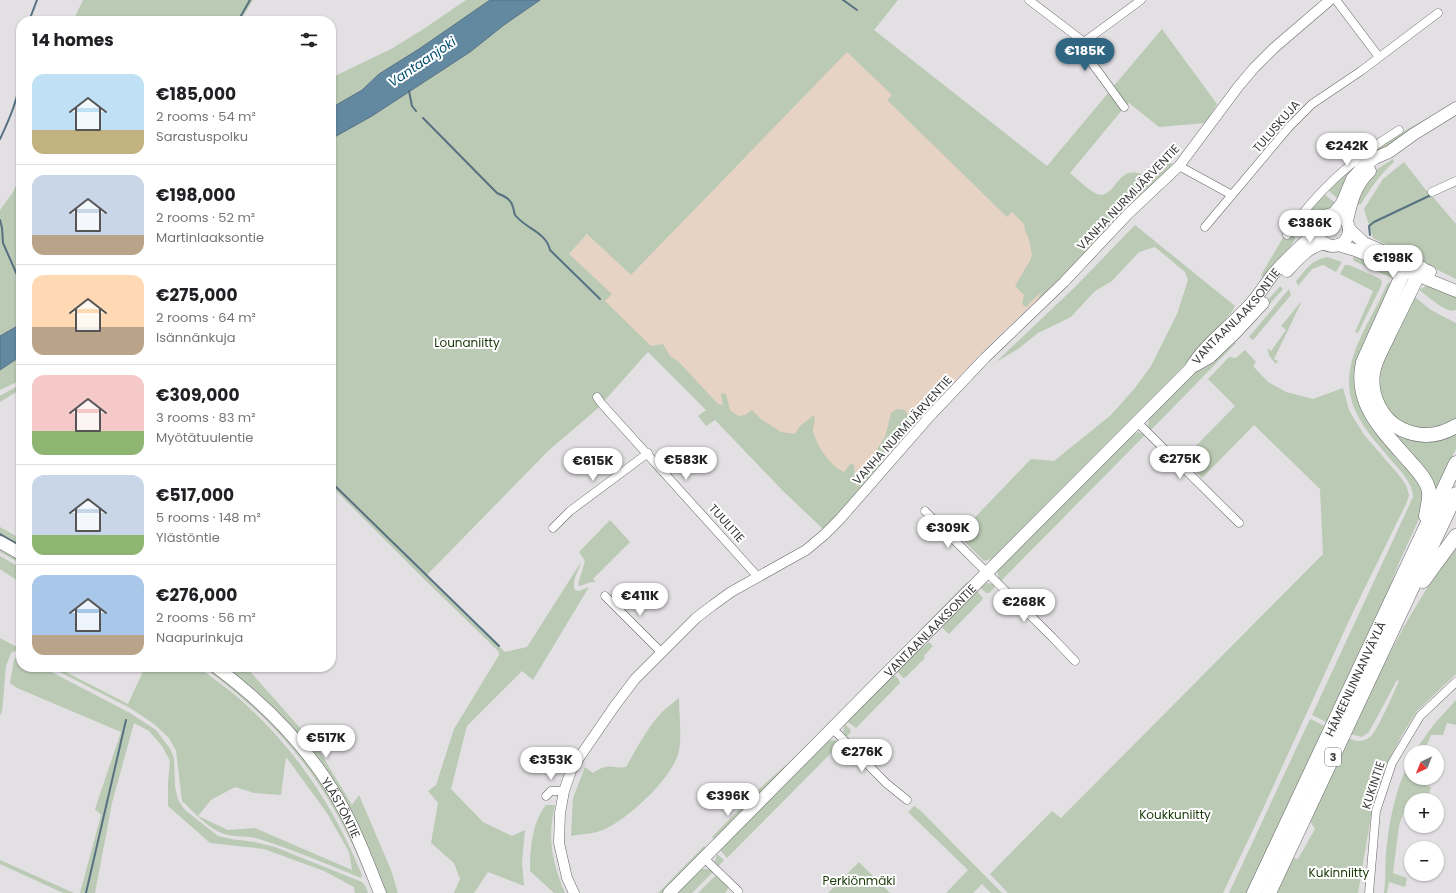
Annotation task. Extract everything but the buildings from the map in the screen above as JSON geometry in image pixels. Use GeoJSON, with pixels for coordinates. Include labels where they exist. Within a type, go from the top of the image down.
{"type":"FeatureCollection","features":[{"type":"Feature","properties":{"kind":"highway"},"geometry":{"type":"LineString","coordinates":[[1413,269],[1373,372],[1373,391],[1379,407],[1389,420],[1399,428],[1412,434],[1425,436],[1439,434],[1456,426]]}},
{"type":"Feature","properties":{"kind":"highway"},"geometry":{"type":"LineString","coordinates":[[1413,269],[1394,296],[1370,345],[1360,373],[1363,396],[1368,409],[1422,477],[1428,490],[1426,516],[1416,548]]}},
{"type":"Feature","properties":{"kind":"highway","name":"HÄMEENLINNANVÄYLÄ"},"geometry":{"type":"LineString","coordinates":[[1254,893],[1456,463]]}},
{"type":"Feature","properties":{"kind":"highway","name":"HÄMEENLINNANVÄYLÄ"},"geometry":{"type":"LineString","coordinates":[[1269,893],[1456,494]]}},
{"type":"Feature","properties":{"kind":"highway"},"geometry":{"type":"LineString","coordinates":[[1396,624],[1426,576],[1456,536]]}},
{"type":"Feature","properties":{"kind":"main road"},"geometry":{"type":"LineString","coordinates":[[1338,245],[1346,239],[1354,195],[1359,184],[1366,175],[1389,152],[1414,134],[1456,108]]}},
{"type":"Feature","properties":{"kind":"main road"},"geometry":{"type":"LineString","coordinates":[[1333,214],[1342,203],[1348,187],[1356,175],[1375,158],[1389,152]]}},
{"type":"Feature","properties":{"kind":"main road"},"geometry":{"type":"LineString","coordinates":[[1456,285],[1413,269],[1355,250],[1325,243],[1320,238],[1318,227],[1325,216],[1333,214],[1341,216],[1364,243],[1413,269],[1456,291]]}},
{"type":"Feature","properties":{"kind":"main road","name":"VANTAANLAAKSONTIE"},"geometry":{"type":"LineString","coordinates":[[669,893],[986,572],[1190,369],[1198,356],[1230,326],[1258,296],[1273,274],[1318,227]]}},
{"type":"Feature","properties":{"kind":"main road","name":"VANTAANLAAKSONTIE"},"geometry":{"type":"LineString","coordinates":[[1190,369],[1210,357],[1236,332],[1264,302],[1291,266],[1310,249],[1325,243]]}},
{"type":"Feature","properties":{"kind":"main road"},"geometry":{"type":"LineString","coordinates":[[0,542],[16,551]]}},
{"type":"Feature","properties":{"kind":"main road","name":"YLÄSTÖNTIE"},"geometry":{"type":"LineString","coordinates":[[223,672],[263,706],[295,740],[319,771],[344,810],[356,834],[380,893]]}},
{"type":"Feature","properties":{"kind":"street"},"geometry":{"type":"LineString","coordinates":[[1029,0],[1084,42]]}},
{"type":"Feature","properties":{"kind":"street"},"geometry":{"type":"LineString","coordinates":[[1124,108],[1081,48],[1084,42],[1141,0]]}},
{"type":"Feature","properties":{"kind":"street","name":"VANHA NURMIJÄRVENTIE"},"geometry":{"type":"LineString","coordinates":[[574,893],[567,878],[560,843],[560,813],[564,791],[572,768],[635,679],[696,618],[713,605],[731,592],[806,550],[824,535],[840,519],[935,410],[985,358],[1064,282],[1128,214],[1179,166],[1254,68],[1274,48],[1330,0]]}},
{"type":"Feature","properties":{"kind":"street"},"geometry":{"type":"LineString","coordinates":[[1336,0],[1379,57]]}},
{"type":"Feature","properties":{"kind":"street","name":"TULUSKUJA"},"geometry":{"type":"LineString","coordinates":[[1205,227],[1289,127],[1312,104],[1438,13]]}},
{"type":"Feature","properties":{"kind":"street"},"geometry":{"type":"LineString","coordinates":[[1287,235],[1313,200],[1339,174],[1377,144],[1399,130]]}},
{"type":"Feature","properties":{"kind":"street"},"geometry":{"type":"LineString","coordinates":[[1179,166],[1232,195]]}},
{"type":"Feature","properties":{"kind":"street"},"geometry":{"type":"LineString","coordinates":[[1432,192],[1456,181]]}},
{"type":"Feature","properties":{"kind":"street"},"geometry":{"type":"LineString","coordinates":[[1303,213],[1318,227]]}},
{"type":"Feature","properties":{"kind":"street","name":"TUULITIE"},"geometry":{"type":"LineString","coordinates":[[598,397],[601,403],[648,453],[758,577]]}},
{"type":"Feature","properties":{"kind":"street"},"geometry":{"type":"LineString","coordinates":[[1137,422],[1238,523]]}},
{"type":"Feature","properties":{"kind":"street"},"geometry":{"type":"LineString","coordinates":[[553,528],[570,511],[648,453]]}},
{"type":"Feature","properties":{"kind":"street"},"geometry":{"type":"LineString","coordinates":[[925,511],[1075,661]]}},
{"type":"Feature","properties":{"kind":"street"},"geometry":{"type":"LineString","coordinates":[[605,596],[661,652]]}},
{"type":"Feature","properties":{"kind":"street","name":"KUKINTIE"},"geometry":{"type":"LineString","coordinates":[[1369,893],[1376,811],[1392,763],[1420,716],[1456,682]]}},
{"type":"Feature","properties":{"kind":"street"},"geometry":{"type":"LineString","coordinates":[[832,728],[886,783],[908,800]]}},
{"type":"Feature","properties":{"kind":"street"},"geometry":{"type":"LineString","coordinates":[[546,796],[551,791],[564,791]]}},
{"type":"Feature","properties":{"kind":"street"},"geometry":{"type":"LineString","coordinates":[[704,858],[738,891]]}},
{"type":"Feature","properties":{"kind":"shaded area"},"geometry":{"type":"Polygon","coordinates":[[[847,51],[1063,261],[1037,300],[991,343],[951,385],[884,449],[880,466],[833,519],[706,410],[603,304],[569,253],[588,234],[631,275],[847,51]]]}},
{"type":"Feature","properties":{"kind":"green space"},"geometry":{"type":"Polygon","coordinates":[[[83,0],[253,0],[243,16],[75,16],[83,0]]]}},
{"type":"Feature","properties":{"kind":"green space"},"geometry":{"type":"Polygon","coordinates":[[[466,0],[490,0],[419,49],[379,74],[362,89],[336,105],[336,76],[391,49],[466,0]]]}},
{"type":"Feature","properties":{"kind":"green space","name":"Lounaniitty"},"geometry":{"type":"Polygon","coordinates":[[[540,0],[898,0],[874,30],[1047,166],[1109,92],[1122,110],[1070,173],[1091,191],[1102,195],[1111,190],[1121,178],[1129,173],[1134,172],[1151,176],[1165,161],[1173,164],[1110,226],[1072,267],[1037,300],[1042,291],[1026,307],[1022,304],[1024,295],[1015,286],[1032,255],[1024,224],[1012,212],[1007,217],[887,100],[892,95],[847,52],[631,275],[587,234],[569,254],[612,294],[605,301],[651,346],[663,344],[670,356],[678,361],[718,404],[723,405],[721,393],[726,394],[730,410],[738,416],[745,415],[752,410],[761,419],[781,432],[795,434],[800,426],[814,415],[815,421],[813,431],[817,443],[829,461],[844,472],[851,463],[854,465],[856,487],[869,473],[868,463],[885,437],[891,413],[897,409],[905,410],[910,418],[910,425],[899,435],[884,454],[882,464],[848,505],[823,529],[784,492],[715,420],[706,426],[698,416],[706,410],[648,352],[597,409],[548,451],[426,576],[505,652],[527,647],[581,562],[574,587],[575,590],[579,591],[589,587],[533,680],[522,671],[467,726],[451,789],[483,822],[512,836],[525,830],[522,862],[524,886],[488,872],[474,893],[454,893],[460,879],[454,863],[431,843],[438,803],[428,791],[436,785],[454,729],[499,655],[498,651],[336,491],[336,136],[372,116],[470,52],[504,25],[540,0]]]}},
{"type":"Feature","properties":{"kind":"green space"},"geometry":{"type":"Polygon","coordinates":[[[1162,29],[1217,104],[1205,123],[1159,127],[1129,103],[1125,106],[1112,88],[1162,29]]]}},
{"type":"Feature","properties":{"kind":"green space"},"geometry":{"type":"Polygon","coordinates":[[[1431,116],[1409,131],[1340,199],[1328,190],[1334,182],[1388,140],[1431,116]]]}},
{"type":"Feature","properties":{"kind":"green space"},"geometry":{"type":"Polygon","coordinates":[[[1393,159],[1394,162],[1380,176],[1361,204],[1358,205],[1354,203],[1366,180],[1379,168],[1393,159]]]}},
{"type":"Feature","properties":{"kind":"green space"},"geometry":{"type":"Polygon","coordinates":[[[1404,162],[1425,189],[1456,224],[1456,279],[1373,238],[1364,209],[1383,179],[1404,162]]]}},
{"type":"Feature","properties":{"kind":"green space"},"geometry":{"type":"Polygon","coordinates":[[[16,186],[16,327],[0,336],[0,210],[16,186]]]}},
{"type":"Feature","properties":{"kind":"green space"},"geometry":{"type":"Polygon","coordinates":[[[1323,193],[1335,203],[1331,210],[1316,216],[1308,213],[1309,209],[1323,193]]]}},
{"type":"Feature","properties":{"kind":"green space"},"geometry":{"type":"Polygon","coordinates":[[[1304,219],[1310,223],[1312,229],[1305,239],[1296,229],[1304,219]]]}},
{"type":"Feature","properties":{"kind":"green space"},"geometry":{"type":"Polygon","coordinates":[[[1135,225],[1235,306],[1232,312],[1185,364],[991,559],[984,561],[958,535],[1031,459],[1054,461],[1111,415],[1135,388],[1151,366],[1177,314],[1188,280],[1185,272],[1155,247],[1139,252],[1112,281],[1095,291],[1071,317],[1038,333],[1018,349],[996,362],[1075,287],[1135,225]]]}},
{"type":"Feature","properties":{"kind":"green space"},"geometry":{"type":"Polygon","coordinates":[[[1292,234],[1295,237],[1290,247],[1262,277],[1261,275],[1284,236],[1289,239],[1292,234]]]}},
{"type":"Feature","properties":{"kind":"green space"},"geometry":{"type":"Polygon","coordinates":[[[1355,255],[1387,270],[1394,279],[1354,261],[1353,258],[1355,255]]]}},
{"type":"Feature","properties":{"kind":"green space"},"geometry":{"type":"Polygon","coordinates":[[[1327,257],[1342,262],[1336,272],[1323,265],[1312,269],[1298,286],[1296,281],[1309,266],[1321,258],[1327,257]]]}},
{"type":"Feature","properties":{"kind":"green space"},"geometry":{"type":"Polygon","coordinates":[[[1345,265],[1349,265],[1379,278],[1382,281],[1358,333],[1355,332],[1373,291],[1340,274],[1345,265]]]}},
{"type":"Feature","properties":{"kind":"green space"},"geometry":{"type":"Polygon","coordinates":[[[1390,282],[1393,284],[1357,383],[1424,490],[1423,510],[1399,563],[1384,602],[1328,723],[1312,715],[1413,497],[1411,487],[1405,476],[1363,425],[1356,412],[1350,395],[1349,378],[1357,346],[1387,284],[1390,282]]]}},
{"type":"Feature","properties":{"kind":"green space"},"geometry":{"type":"Polygon","coordinates":[[[1428,285],[1456,293],[1456,310],[1452,311],[1442,307],[1419,290],[1428,285]]]}},
{"type":"Feature","properties":{"kind":"green space"},"geometry":{"type":"Polygon","coordinates":[[[1280,286],[1283,289],[1245,332],[1262,307],[1280,286]]]}},
{"type":"Feature","properties":{"kind":"green space"},"geometry":{"type":"Polygon","coordinates":[[[1289,289],[1291,295],[1253,340],[1249,337],[1289,289]]]}},
{"type":"Feature","properties":{"kind":"green space"},"geometry":{"type":"Polygon","coordinates":[[[1415,297],[1431,310],[1456,323],[1456,420],[1434,431],[1408,428],[1386,411],[1377,387],[1380,364],[1415,297]]]}},
{"type":"Feature","properties":{"kind":"green space"},"geometry":{"type":"Polygon","coordinates":[[[1300,303],[1274,359],[1278,361],[1276,364],[1270,357],[1267,348],[1271,351],[1286,330],[1281,326],[1300,303]]]}},
{"type":"Feature","properties":{"kind":"green space"},"geometry":{"type":"Polygon","coordinates":[[[1232,342],[1236,343],[1150,431],[1148,425],[1149,418],[1184,381],[1232,342]]]}},
{"type":"Feature","properties":{"kind":"green space","name":"Koukkuniitty"},"geometry":{"type":"Polygon","coordinates":[[[1245,350],[1256,362],[1253,366],[1268,382],[1286,392],[1313,399],[1343,388],[1349,410],[1365,436],[1406,485],[1409,495],[1407,502],[1353,612],[1223,893],[1008,893],[990,874],[1052,811],[1061,818],[1323,554],[1320,489],[1254,425],[1202,478],[1183,459],[1235,406],[1208,379],[1229,357],[1236,358],[1245,350]]]}},
{"type":"Feature","properties":{"kind":"green space"},"geometry":{"type":"Polygon","coordinates":[[[16,359],[16,382],[0,390],[0,370],[16,359]]]}},
{"type":"Feature","properties":{"kind":"green space"},"geometry":{"type":"Polygon","coordinates":[[[1371,370],[1391,427],[1456,431],[1456,449],[1436,490],[1388,431],[1371,370]]]}},
{"type":"Feature","properties":{"kind":"green space"},"geometry":{"type":"Polygon","coordinates":[[[16,387],[16,392],[0,402],[0,396],[16,387]]]}},
{"type":"Feature","properties":{"kind":"green space"},"geometry":{"type":"Polygon","coordinates":[[[1138,432],[1145,435],[1000,582],[997,571],[999,568],[1130,436],[1138,432]]]}},
{"type":"Feature","properties":{"kind":"green space"},"geometry":{"type":"Polygon","coordinates":[[[610,520],[630,542],[593,579],[596,582],[591,582],[580,586],[578,584],[585,561],[579,552],[610,520]]]}},
{"type":"Feature","properties":{"kind":"green space"},"geometry":{"type":"Polygon","coordinates":[[[0,527],[16,536],[16,546],[0,537],[0,527]]]}},
{"type":"Feature","properties":{"kind":"green space"},"geometry":{"type":"Polygon","coordinates":[[[0,548],[16,557],[16,561],[0,552],[0,548]]]}},
{"type":"Feature","properties":{"kind":"green space","name":"Kukinniitty"},"geometry":{"type":"Polygon","coordinates":[[[1456,549],[1456,674],[1417,711],[1388,762],[1372,810],[1358,893],[1277,893],[1292,858],[1298,859],[1315,829],[1310,821],[1349,738],[1360,741],[1367,739],[1373,734],[1381,720],[1399,681],[1397,680],[1369,732],[1362,737],[1350,734],[1385,662],[1411,615],[1440,570],[1456,549]]]}},
{"type":"Feature","properties":{"kind":"green space"},"geometry":{"type":"Polygon","coordinates":[[[0,556],[16,565],[16,580],[0,569],[0,556]]]}},
{"type":"Feature","properties":{"kind":"green space"},"geometry":{"type":"Polygon","coordinates":[[[967,582],[969,584],[913,640],[922,628],[967,582]]]}},
{"type":"Feature","properties":{"kind":"green space"},"geometry":{"type":"Polygon","coordinates":[[[987,583],[996,586],[989,593],[986,593],[980,587],[987,583]]]}},
{"type":"Feature","properties":{"kind":"green space"},"geometry":{"type":"Polygon","coordinates":[[[977,591],[983,598],[982,600],[949,634],[942,628],[952,615],[977,591]]]}},
{"type":"Feature","properties":{"kind":"green space"},"geometry":{"type":"Polygon","coordinates":[[[0,638],[16,646],[16,650],[11,653],[6,666],[2,712],[0,715],[0,638]]]}},
{"type":"Feature","properties":{"kind":"green space"},"geometry":{"type":"Polygon","coordinates":[[[929,642],[933,646],[924,656],[925,658],[906,677],[903,678],[897,671],[929,642]]]}},
{"type":"Feature","properties":{"kind":"green space"},"geometry":{"type":"Polygon","coordinates":[[[16,658],[16,672],[52,672],[130,713],[156,730],[171,750],[174,759],[175,786],[178,800],[185,810],[218,836],[275,847],[362,882],[368,893],[355,893],[354,887],[324,871],[264,849],[210,843],[168,806],[170,761],[162,746],[149,731],[134,723],[112,803],[95,893],[80,893],[101,815],[95,809],[121,732],[17,688],[10,683],[14,659],[16,658]]]}},
{"type":"Feature","properties":{"kind":"green space"},"geometry":{"type":"Polygon","coordinates":[[[60,672],[66,672],[128,704],[143,672],[204,672],[229,690],[251,709],[290,751],[323,798],[337,822],[362,875],[361,878],[272,843],[254,838],[233,836],[222,833],[208,825],[199,817],[182,801],[176,751],[169,738],[154,724],[130,708],[60,672]],[[286,757],[281,795],[254,793],[235,787],[211,800],[198,816],[228,830],[255,828],[352,870],[349,852],[327,813],[286,757]]]}},
{"type":"Feature","properties":{"kind":"green space"},"geometry":{"type":"Polygon","coordinates":[[[209,672],[216,672],[252,702],[306,759],[338,810],[358,849],[368,877],[366,876],[352,843],[336,813],[301,759],[257,711],[209,672]]]}},
{"type":"Feature","properties":{"kind":"green space"},"geometry":{"type":"Polygon","coordinates":[[[228,672],[250,672],[317,747],[352,805],[359,795],[391,870],[398,893],[385,893],[344,801],[228,672]]]}},
{"type":"Feature","properties":{"kind":"green space"},"geometry":{"type":"Polygon","coordinates":[[[893,675],[898,678],[900,683],[856,728],[848,722],[848,720],[893,675]]]}},
{"type":"Feature","properties":{"kind":"green space"},"geometry":{"type":"Polygon","coordinates":[[[679,698],[679,750],[676,760],[660,784],[649,796],[615,824],[597,832],[571,836],[573,798],[585,767],[593,773],[606,767],[626,767],[642,738],[662,712],[679,698]]]}},
{"type":"Feature","properties":{"kind":"green space"},"geometry":{"type":"Polygon","coordinates":[[[1456,700],[1456,725],[1447,723],[1443,735],[1431,735],[1427,745],[1419,745],[1435,723],[1456,700]]]}},
{"type":"Feature","properties":{"kind":"green space"},"geometry":{"type":"Polygon","coordinates":[[[1311,719],[1326,727],[1248,893],[1229,893],[1309,721],[1311,719]]]}},
{"type":"Feature","properties":{"kind":"green space"},"geometry":{"type":"Polygon","coordinates":[[[845,724],[851,732],[846,737],[843,731],[845,724]]]}},
{"type":"Feature","properties":{"kind":"green space"},"geometry":{"type":"Polygon","coordinates":[[[829,740],[838,741],[841,743],[727,858],[720,850],[829,740]]]}},
{"type":"Feature","properties":{"kind":"green space"},"geometry":{"type":"Polygon","coordinates":[[[787,764],[779,777],[715,840],[712,837],[760,788],[787,764]]]}},
{"type":"Feature","properties":{"kind":"green space"},"geometry":{"type":"Polygon","coordinates":[[[1404,773],[1404,785],[1426,785],[1431,787],[1429,793],[1404,793],[1404,811],[1399,826],[1393,873],[1404,877],[1404,881],[1406,881],[1405,887],[1389,882],[1387,893],[1384,893],[1389,828],[1404,773]]]}},
{"type":"Feature","properties":{"kind":"green space"},"geometry":{"type":"Polygon","coordinates":[[[546,805],[555,805],[551,828],[552,850],[557,871],[565,893],[554,893],[530,871],[531,845],[533,836],[541,812],[546,805]]]}},
{"type":"Feature","properties":{"kind":"green space"},"geometry":{"type":"Polygon","coordinates":[[[914,806],[920,810],[1002,893],[991,893],[982,884],[973,893],[946,893],[968,870],[908,812],[914,806]]]}},
{"type":"Feature","properties":{"kind":"green space"},"geometry":{"type":"Polygon","coordinates":[[[704,846],[707,849],[664,893],[658,893],[704,846]]]}},
{"type":"Feature","properties":{"kind":"green space"},"geometry":{"type":"Polygon","coordinates":[[[717,854],[724,860],[718,867],[715,861],[717,854]]]}},
{"type":"Feature","properties":{"kind":"green space"},"geometry":{"type":"Polygon","coordinates":[[[0,860],[74,893],[63,893],[0,864],[0,860]]]}},
{"type":"Feature","properties":{"kind":"green space","name":"Perkiönmäki"},"geometry":{"type":"Polygon","coordinates":[[[859,862],[890,893],[828,893],[859,862]]]}},
{"type":"Feature","properties":{"kind":"green space"},"geometry":{"type":"Polygon","coordinates":[[[702,869],[714,871],[692,893],[678,893],[702,869]]]}},
{"type":"Feature","properties":{"kind":"green space"},"geometry":{"type":"Polygon","coordinates":[[[717,874],[729,887],[725,893],[698,893],[717,874]]]}},
{"type":"Feature","properties":{"kind":"water","name":"Vantaanjoki"},"geometry":{"type":"Polygon","coordinates":[[[490,0],[540,0],[504,25],[470,52],[372,116],[336,136],[336,105],[362,90],[379,74],[419,49],[490,0]]]}},
{"type":"Feature","properties":{"kind":"water"},"geometry":{"type":"Polygon","coordinates":[[[16,327],[16,359],[0,370],[0,336],[16,327]]]}},
{"type":"Feature","properties":{"kind":"waterway"},"geometry":{"type":"LineString","coordinates":[[31,16],[37,0]]}},
{"type":"Feature","properties":{"kind":"waterway"},"geometry":{"type":"LineString","coordinates":[[241,16],[250,0]]}},
{"type":"Feature","properties":{"kind":"waterway"},"geometry":{"type":"LineString","coordinates":[[843,0],[857,10]]}},
{"type":"Feature","properties":{"kind":"waterway"},"geometry":{"type":"LineString","coordinates":[[409,91],[412,106],[416,111]]}},
{"type":"Feature","properties":{"kind":"waterway"},"geometry":{"type":"LineString","coordinates":[[0,139],[16,99]]}},
{"type":"Feature","properties":{"kind":"waterway"},"geometry":{"type":"LineString","coordinates":[[423,118],[497,193],[509,200],[512,204],[515,215],[519,220],[540,235],[548,244],[550,250],[600,299]]}},
{"type":"Feature","properties":{"kind":"waterway"},"geometry":{"type":"LineString","coordinates":[[1370,235],[1369,226],[1374,222],[1431,195]]}},
{"type":"Feature","properties":{"kind":"waterway"},"geometry":{"type":"LineString","coordinates":[[0,220],[3,243],[16,272]]}},
{"type":"Feature","properties":{"kind":"waterway"},"geometry":{"type":"LineString","coordinates":[[336,487],[499,646]]}},
{"type":"Feature","properties":{"kind":"waterway"},"geometry":{"type":"LineString","coordinates":[[0,534],[16,543]]}},
{"type":"Feature","properties":{"kind":"waterway"},"geometry":{"type":"LineString","coordinates":[[86,893],[126,720]]}}]}
